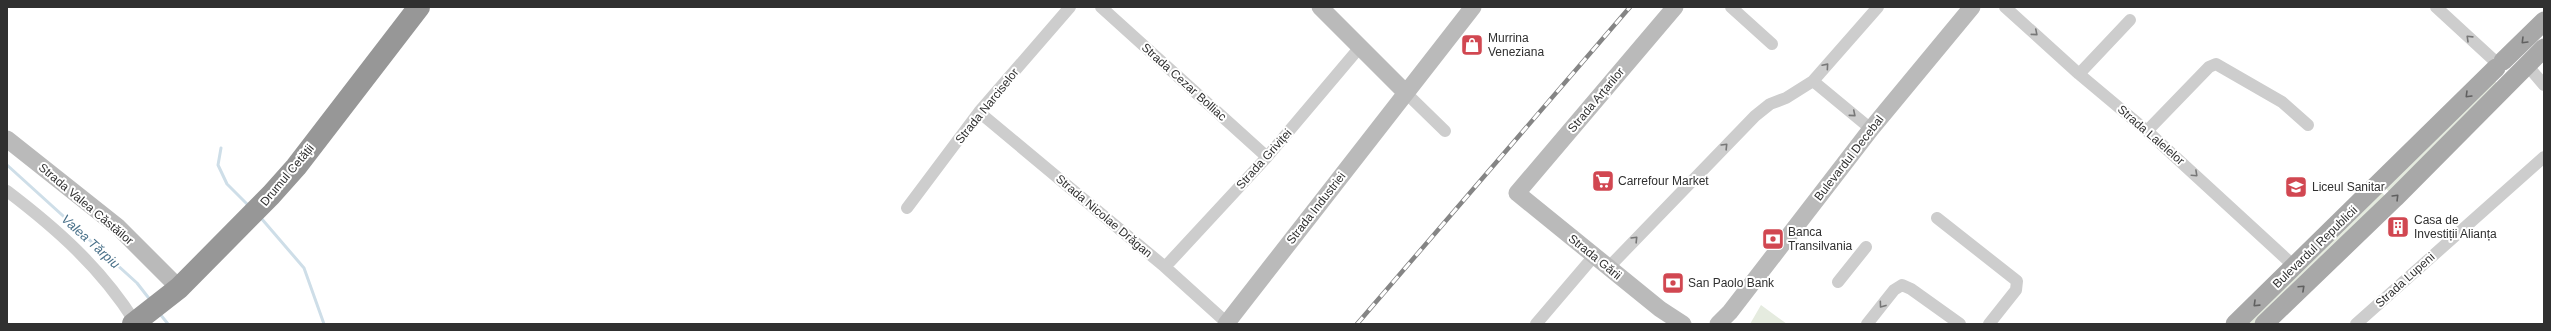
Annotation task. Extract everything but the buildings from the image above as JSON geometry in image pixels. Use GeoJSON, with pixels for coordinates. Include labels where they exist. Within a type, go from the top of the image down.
{"type":"FeatureCollection","features":[{"type":"Feature","properties":{"kind":"highway","name":"Drumul Cetății"},"geometry":{"type":"LineString","coordinates":[[134,323],[173,292],[240,230],[271,196],[296,167],[419,7]]}},
{"type":"Feature","properties":{"kind":"main road","name":"Bulevardul Republicii"},"geometry":{"type":"LineString","coordinates":[[2235,324],[2544,21]]}},
{"type":"Feature","properties":{"kind":"main road","name":"Bulevardul Republicii"},"geometry":{"type":"LineString","coordinates":[[2264,324],[2395,198],[2544,48]]}},
{"type":"Feature","properties":{"kind":"main road"},"geometry":{"type":"LineString","coordinates":[[2499,64],[2513,63],[2518,74]]}},
{"type":"Feature","properties":{"kind":"street","name":"Strada Narciselor"},"geometry":{"type":"LineString","coordinates":[[907,208],[980,112],[1070,7]]}},
{"type":"Feature","properties":{"kind":"street","name":"Strada Cezar Bolliac"},"geometry":{"type":"LineString","coordinates":[[1101,7],[1267,157]]}},
{"type":"Feature","properties":{"kind":"street"},"geometry":{"type":"LineString","coordinates":[[1320,7],[1445,131]]}},
{"type":"Feature","properties":{"kind":"street","name":"Strada Industriei"},"geometry":{"type":"LineString","coordinates":[[1226,324],[1405,92],[1473,7]]}},
{"type":"Feature","properties":{"kind":"street","name":"Strada Arțarilor"},"geometry":{"type":"LineString","coordinates":[[1516,193],[1675,7]]}},
{"type":"Feature","properties":{"kind":"street"},"geometry":{"type":"LineString","coordinates":[[1732,7],[1772,44]]}},
{"type":"Feature","properties":{"kind":"street"},"geometry":{"type":"LineString","coordinates":[[1608,268],[1754,116],[1770,104],[1786,98],[1813,81],[1878,7]]}},
{"type":"Feature","properties":{"kind":"street","name":"Bulevardul Decebal"},"geometry":{"type":"LineString","coordinates":[[1718,324],[1728,318],[1871,129],[1972,7]]}},
{"type":"Feature","properties":{"kind":"street","name":"Strada Lalelelor"},"geometry":{"type":"LineString","coordinates":[[2005,7],[2079,74],[2148,131],[2294,266]]}},
{"type":"Feature","properties":{"kind":"street"},"geometry":{"type":"LineString","coordinates":[[2436,7],[2499,64]]}},
{"type":"Feature","properties":{"kind":"street"},"geometry":{"type":"LineString","coordinates":[[2079,74],[2130,20]]}},
{"type":"Feature","properties":{"kind":"street","name":"Strada Griviței"},"geometry":{"type":"LineString","coordinates":[[1165,268],[1267,157],[1360,47]]}},
{"type":"Feature","properties":{"kind":"street"},"geometry":{"type":"LineString","coordinates":[[2148,131],[2209,67],[2216,64],[2282,102],[2308,125]]}},
{"type":"Feature","properties":{"kind":"street"},"geometry":{"type":"LineString","coordinates":[[2518,74],[2544,84]]}},
{"type":"Feature","properties":{"kind":"street"},"geometry":{"type":"LineString","coordinates":[[1813,81],[1871,129]]}},
{"type":"Feature","properties":{"kind":"street","name":"Strada Nicolae Drăgan"},"geometry":{"type":"LineString","coordinates":[[980,112],[1165,268],[1226,324]]}},
{"type":"Feature","properties":{"kind":"street","name":"Strada Valea Căstăilor"},"geometry":{"type":"LineString","coordinates":[[7,139],[118,227],[173,292]]}},
{"type":"Feature","properties":{"kind":"street","name":"Strada Lupeni"},"geometry":{"type":"LineString","coordinates":[[2356,324],[2544,157]]}},
{"type":"Feature","properties":{"kind":"street"},"geometry":{"type":"LineString","coordinates":[[7,191],[80,252],[120,298],[134,323]]}},
{"type":"Feature","properties":{"kind":"street","name":"Strada Gării"},"geometry":{"type":"LineString","coordinates":[[1516,193],[1608,268],[1678,322]]}},
{"type":"Feature","properties":{"kind":"street"},"geometry":{"type":"LineString","coordinates":[[1937,218],[2017,280],[2016,290],[1988,324]]}},
{"type":"Feature","properties":{"kind":"street"},"geometry":{"type":"LineString","coordinates":[[1838,282],[1866,247]]}},
{"type":"Feature","properties":{"kind":"street"},"geometry":{"type":"LineString","coordinates":[[1536,324],[1594,256]]}},
{"type":"Feature","properties":{"kind":"street"},"geometry":{"type":"LineString","coordinates":[[1867,324],[1902,286],[1960,324]]}},
{"type":"Feature","properties":{"kind":"shaded area"},"geometry":{"type":"Polygon","coordinates":[[[2492,77],[2498,85],[2389,192],[2383,185],[2492,77]]]}},
{"type":"Feature","properties":{"kind":"shaded area"},"geometry":{"type":"Polygon","coordinates":[[[2379,189],[2385,196],[2254,324],[2240,324],[2379,189]]]}},
{"type":"Feature","properties":{"kind":"shaded area"},"geometry":{"type":"Polygon","coordinates":[[[1761,305],[1787,324],[1750,324],[1761,305]]]}},
{"type":"Feature","properties":{"kind":"waterway"},"geometry":{"type":"LineString","coordinates":[[221,148],[218,165],[227,184],[250,207]]}},
{"type":"Feature","properties":{"kind":"waterway","name":"Valea Tărpiu"},"geometry":{"type":"LineString","coordinates":[[7,165],[137,283],[151,301]]}},
{"type":"Feature","properties":{"kind":"waterway"},"geometry":{"type":"LineString","coordinates":[[261,218],[304,268],[324,324]]}},
{"type":"Feature","properties":{"kind":"waterway","name":"Valea Tărpiu"},"geometry":{"type":"LineString","coordinates":[[160,314],[168,324]]}},
{"type":"Feature","properties":{"kind":"railway"},"geometry":{"type":"LineString","coordinates":[[1357,324],[1630,7]]}},
{"type":"Feature","properties":{"kind":"place","name":"Murrina Veneziana"},"geometry":{"type":"Point","coordinates":[1472,45]}},
{"type":"Feature","properties":{"kind":"place","name":"Carrefour Market"},"geometry":{"type":"Point","coordinates":[1603,181]}},
{"type":"Feature","properties":{"kind":"place","name":"Liceul Sanitar"},"geometry":{"type":"Point","coordinates":[2296,187]}},
{"type":"Feature","properties":{"kind":"place","name":"Casa de Investiții Alianța"},"geometry":{"type":"Point","coordinates":[2398,227]}},
{"type":"Feature","properties":{"kind":"place","name":"Banca Transilvania"},"geometry":{"type":"Point","coordinates":[1773,239]}},
{"type":"Feature","properties":{"kind":"place","name":"San Paolo Bank"},"geometry":{"type":"Point","coordinates":[1673,283]}}]}
